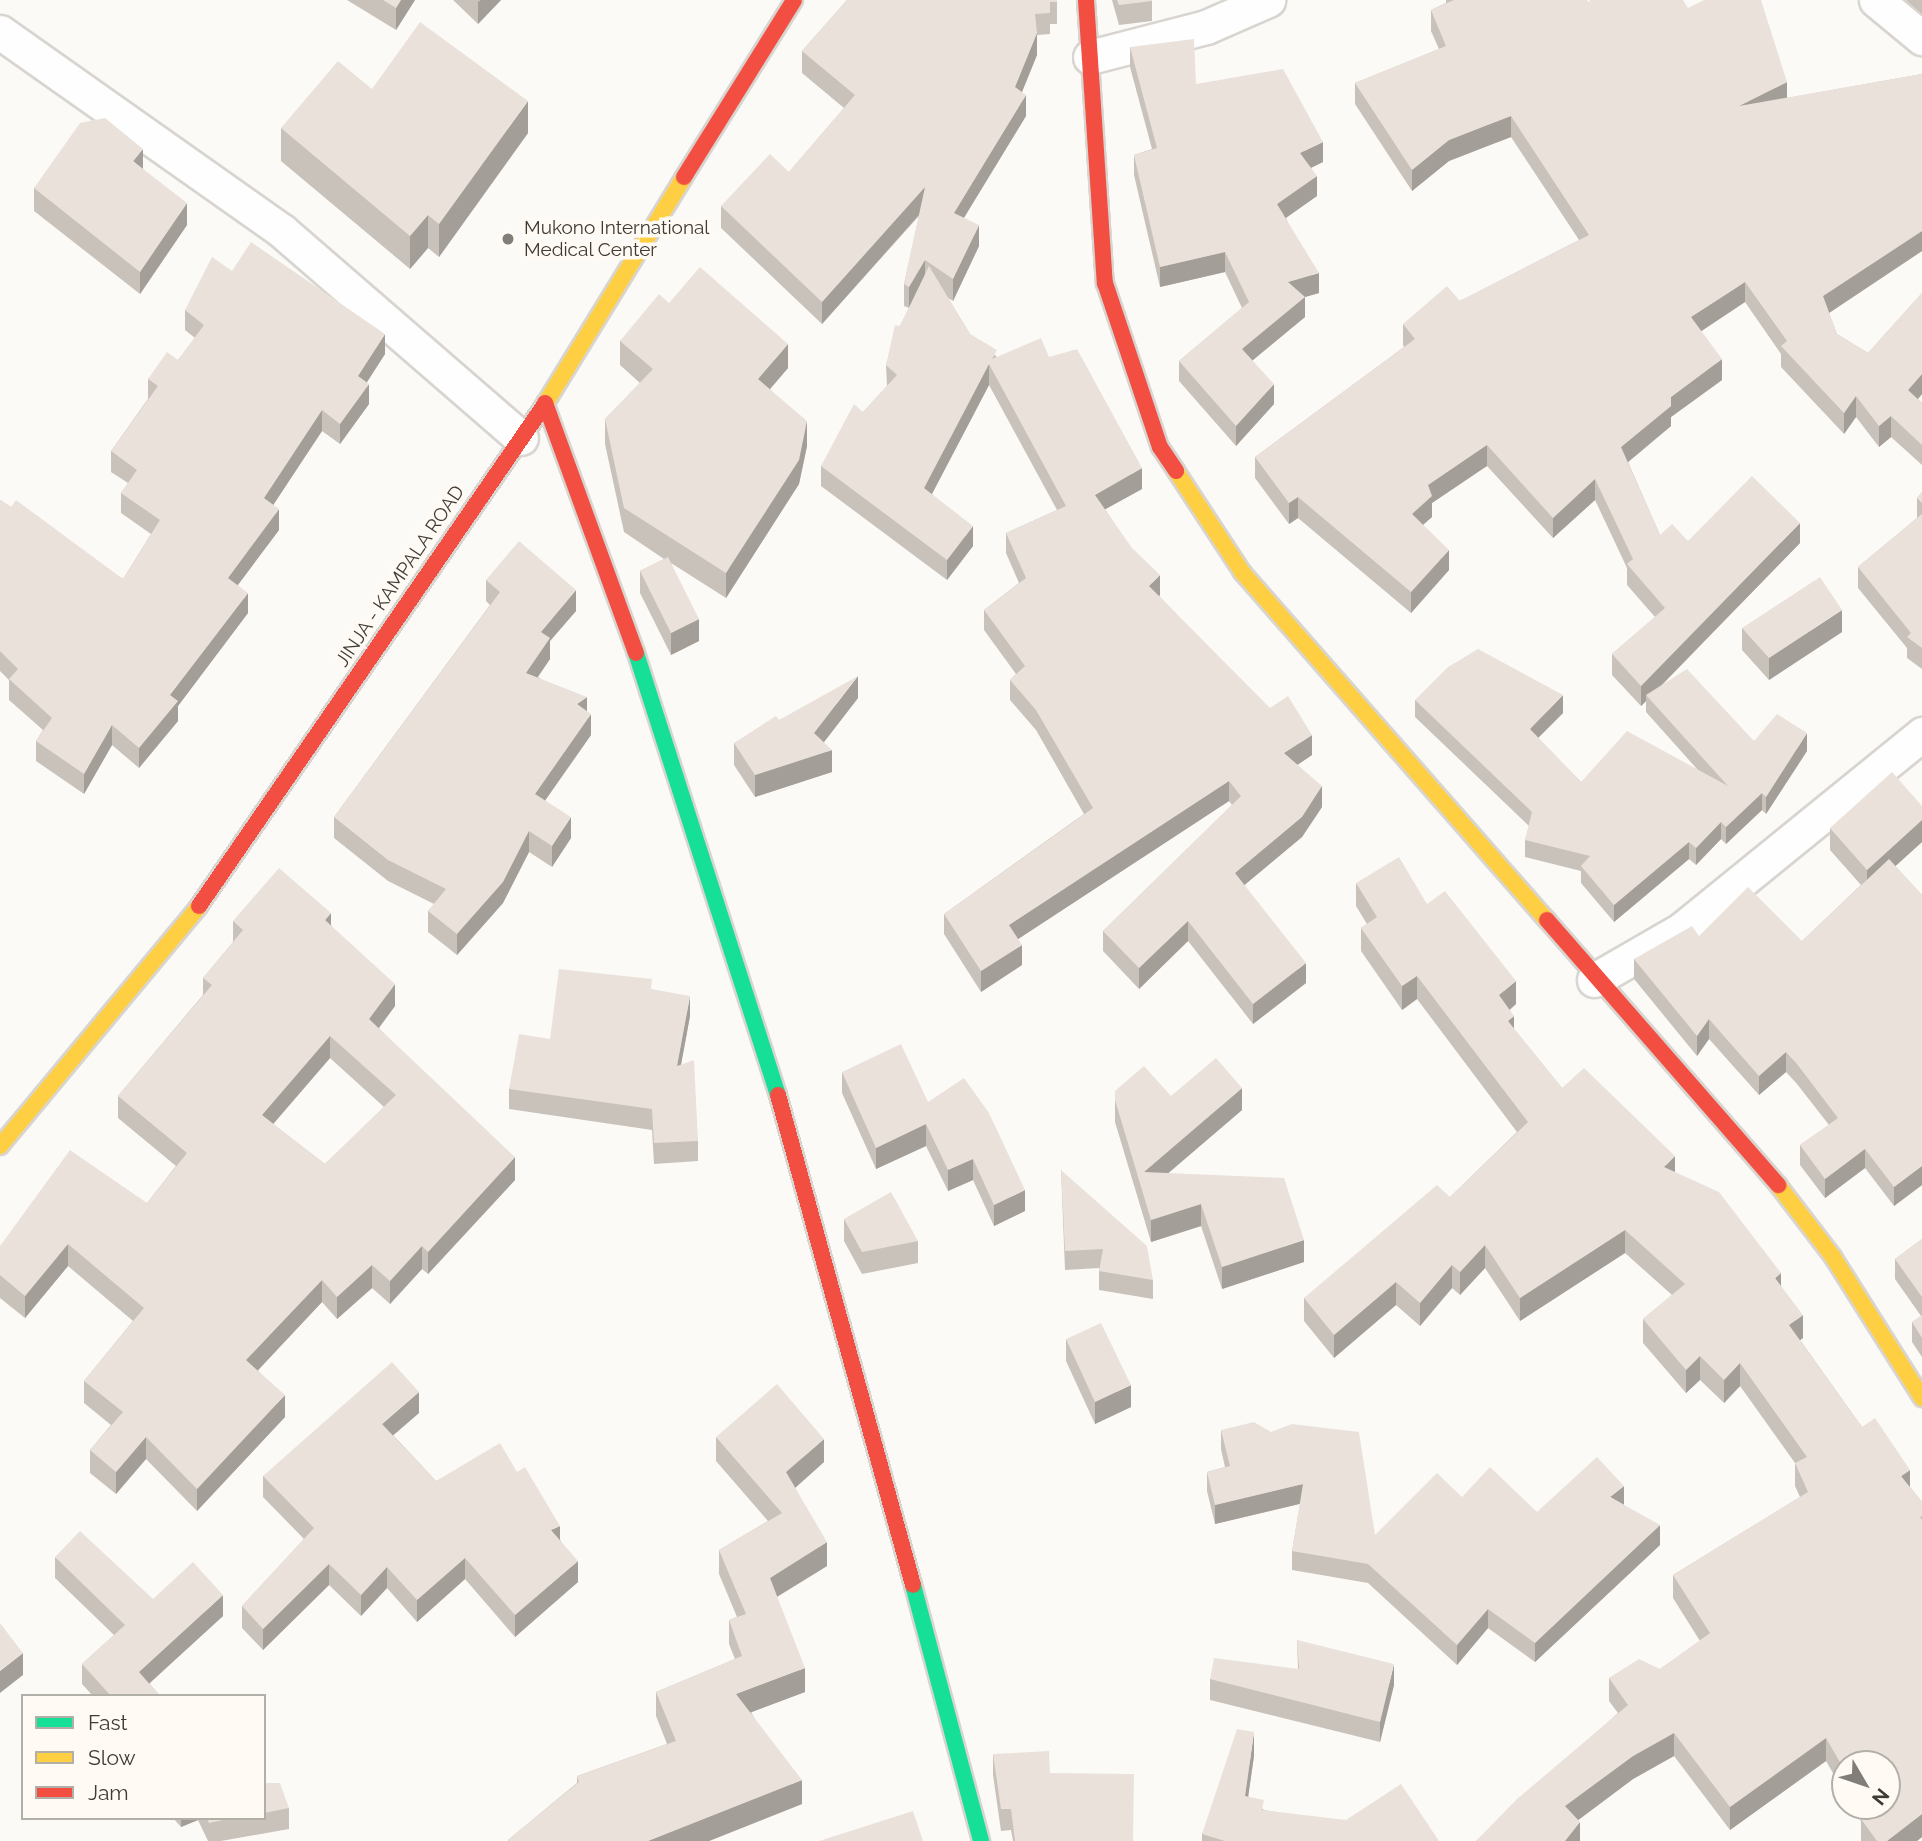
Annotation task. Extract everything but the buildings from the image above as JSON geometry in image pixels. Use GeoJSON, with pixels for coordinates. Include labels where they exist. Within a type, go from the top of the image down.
{"type":"FeatureCollection","features":[{"type":"Feature","properties":{"kind":"main road","name":"JINJA - KAMPALA ROAD"},"geometry":{"type":"LineString","coordinates":[[0,1146],[186,925],[545,403],[794,0]]}},
{"type":"Feature","properties":{"kind":"main road"},"geometry":{"type":"LineString","coordinates":[[1086,0],[1105,283],[1160,447],[1242,572],[1594,980],[1772,1177],[1833,1257],[1922,1398]]}},
{"type":"Feature","properties":{"kind":"main road"},"geometry":{"type":"LineString","coordinates":[[545,403],[676,762],[740,967],[829,1269],[981,1841]]}},
{"type":"Feature","properties":{"kind":"street"},"geometry":{"type":"LineString","coordinates":[[1090,57],[1206,27],[1268,0]]}},
{"type":"Feature","properties":{"kind":"street"},"geometry":{"type":"LineString","coordinates":[[1876,0],[1922,38]]}},
{"type":"Feature","properties":{"kind":"street"},"geometry":{"type":"LineString","coordinates":[[0,32],[282,231],[520,438]]}},
{"type":"Feature","properties":{"kind":"street"},"geometry":{"type":"LineString","coordinates":[[1594,980],[1681,930],[1922,734]]}},
{"type":"Feature","properties":{"kind":"traffic: fast"},"geometry":{"type":"LineString","coordinates":[[636,653],[778,1095]]}},
{"type":"Feature","properties":{"kind":"traffic: fast"},"geometry":{"type":"LineString","coordinates":[[913,1585],[981,1841]]}},
{"type":"Feature","properties":{"kind":"traffic: slow"},"geometry":{"type":"LineString","coordinates":[[545,404],[684,177]]}},
{"type":"Feature","properties":{"kind":"traffic: slow"},"geometry":{"type":"LineString","coordinates":[[1176,471],[1242,572],[1547,920]]}},
{"type":"Feature","properties":{"kind":"traffic: slow"},"geometry":{"type":"LineString","coordinates":[[0,1146],[199,906]]}},
{"type":"Feature","properties":{"kind":"traffic: slow"},"geometry":{"type":"LineString","coordinates":[[1778,1185],[1833,1257],[1922,1398]]}},
{"type":"Feature","properties":{"kind":"traffic: jam"},"geometry":{"type":"LineString","coordinates":[[684,177],[794,0]]}},
{"type":"Feature","properties":{"kind":"traffic: jam"},"geometry":{"type":"LineString","coordinates":[[1086,0],[1105,283],[1160,447],[1176,471]]}},
{"type":"Feature","properties":{"kind":"traffic: jam"},"geometry":{"type":"LineString","coordinates":[[545,403],[636,653]]}},
{"type":"Feature","properties":{"kind":"traffic: jam"},"geometry":{"type":"LineString","coordinates":[[199,906],[545,404]]}},
{"type":"Feature","properties":{"kind":"traffic: jam"},"geometry":{"type":"LineString","coordinates":[[1547,920],[1778,1185]]}},
{"type":"Feature","properties":{"kind":"traffic: jam"},"geometry":{"type":"LineString","coordinates":[[778,1095],[913,1585]]}},
{"type":"Feature","properties":{"kind":"place","name":"Mukono International Medical Center"},"geometry":{"type":"Point","coordinates":[508,239]}}]}
